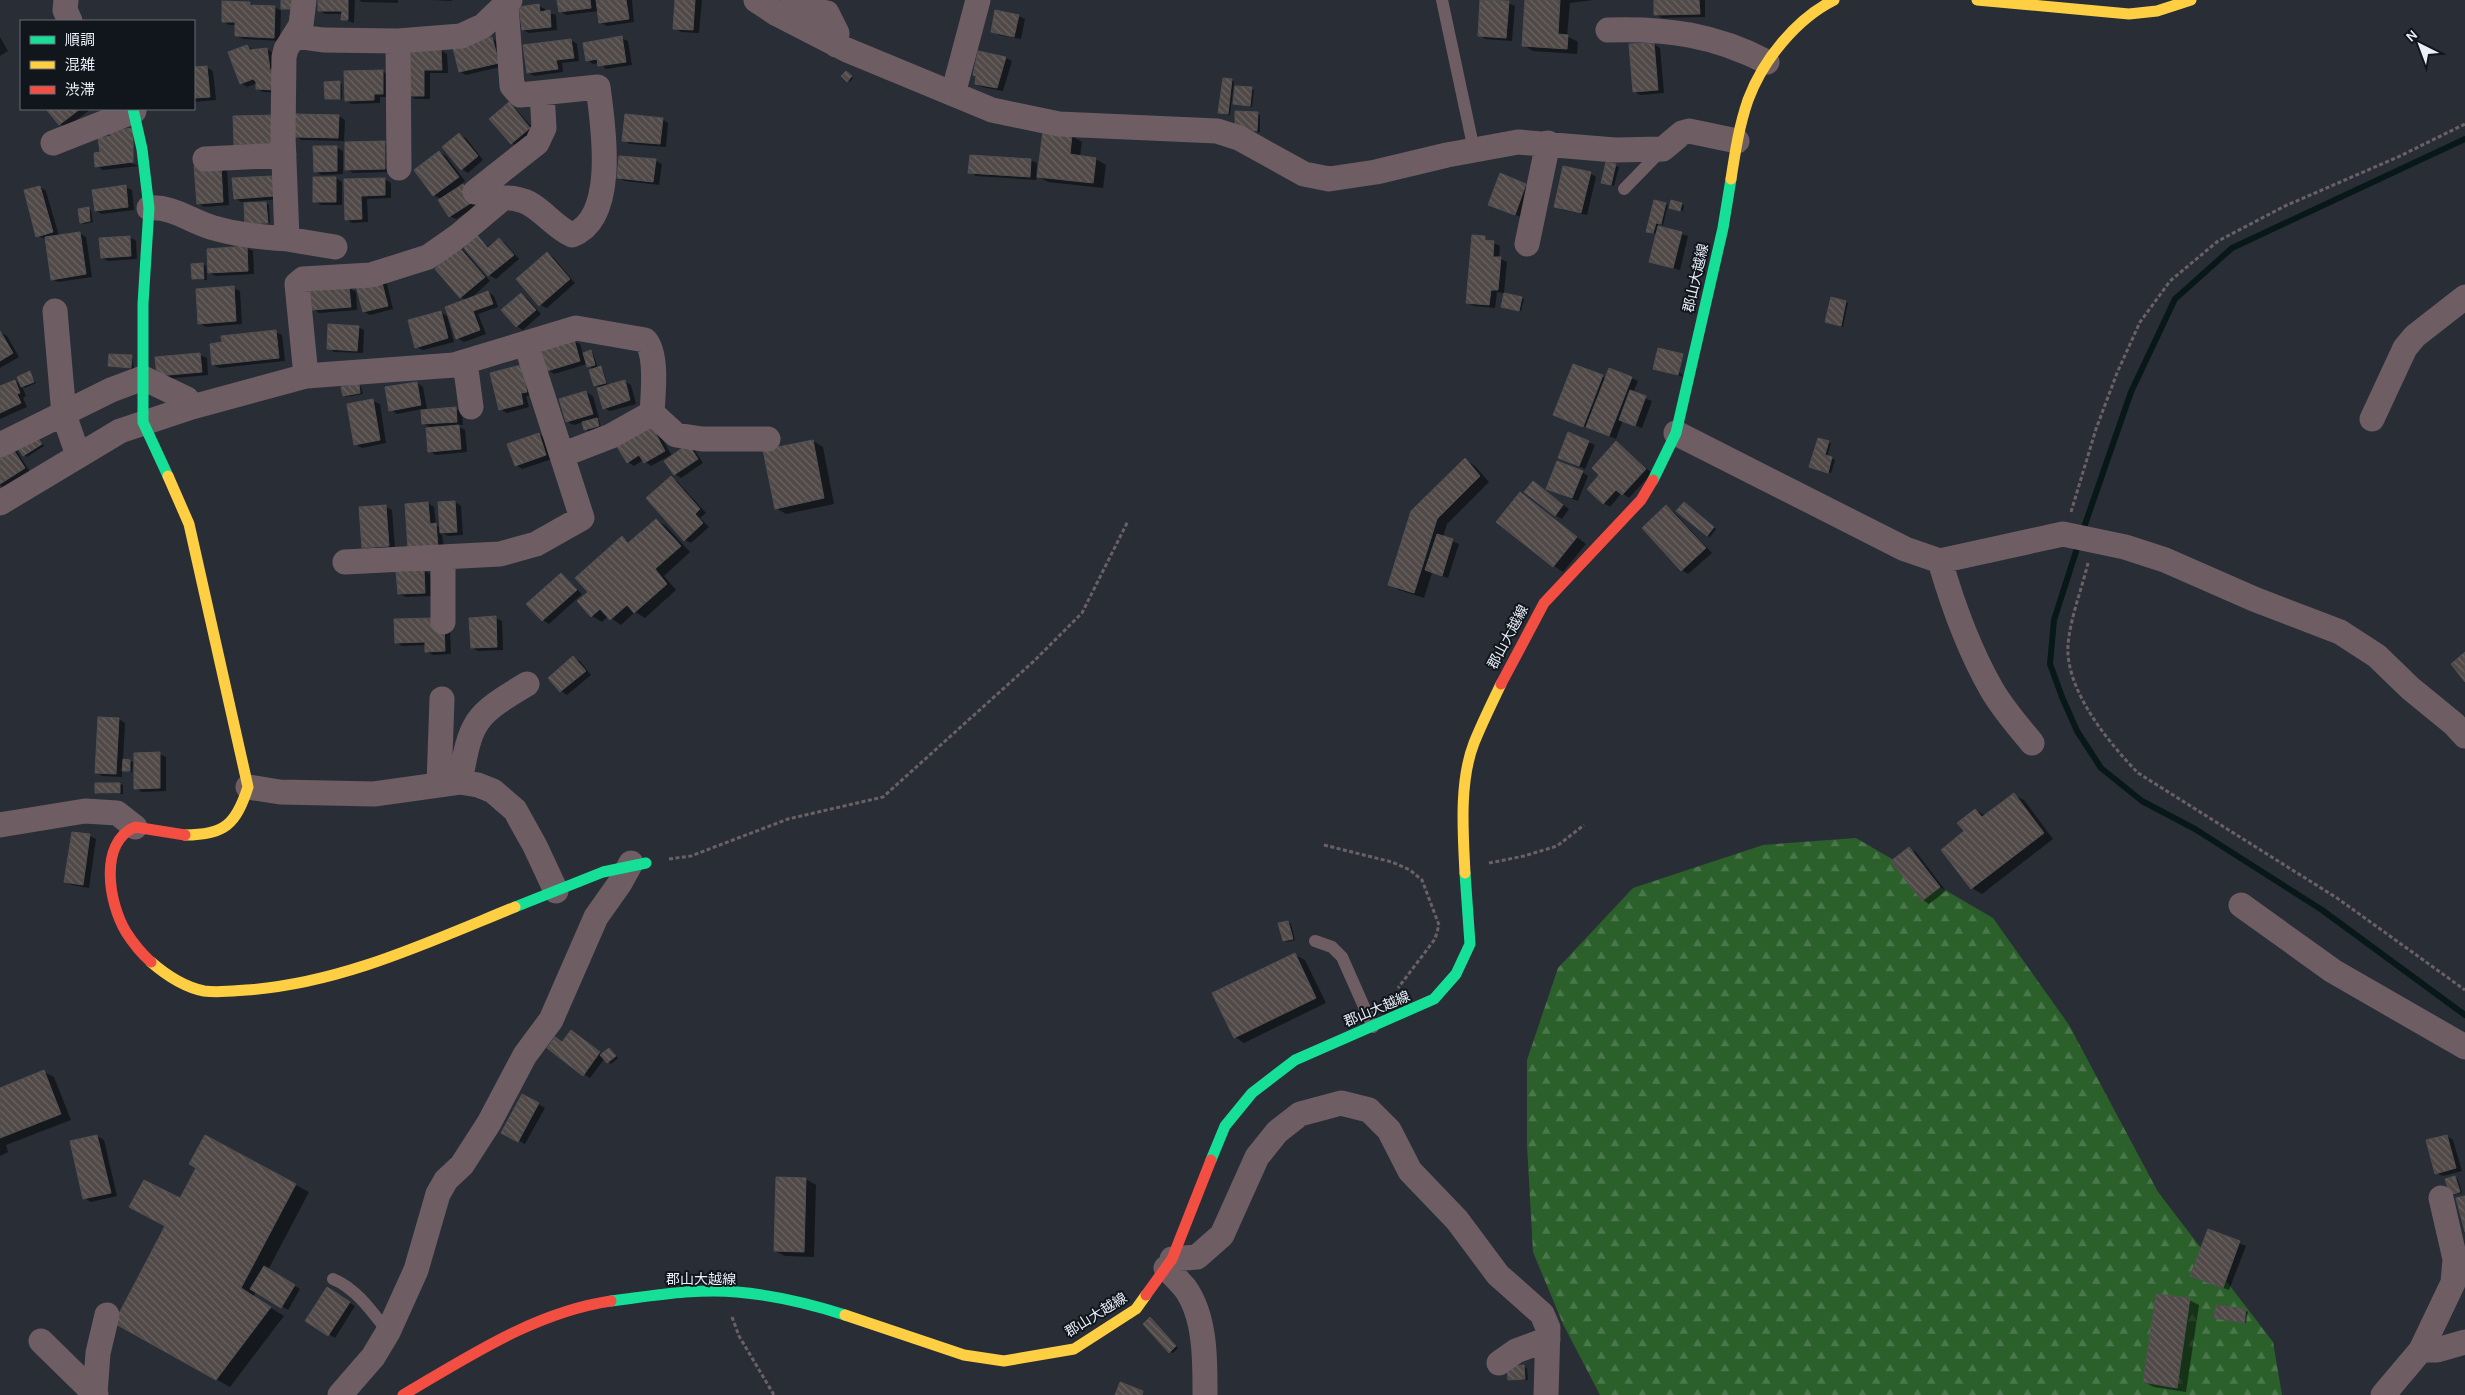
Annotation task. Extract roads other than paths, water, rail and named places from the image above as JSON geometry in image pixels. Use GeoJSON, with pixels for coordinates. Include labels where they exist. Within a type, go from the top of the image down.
{"type":"FeatureCollection","features":[{"type":"Feature","properties":{"kind":"main road"},"geometry":{"type":"LineString","coordinates":[[1977,0],[2129,14],[2157,11],[2191,0]]}},
{"type":"Feature","properties":{"kind":"main road","name":"郡山大越線"},"geometry":{"type":"LineString","coordinates":[[403,1395],[507,1335],[549,1318],[598,1303],[633,1297],[736,1292],[789,1301],[836,1312],[964,1355],[1004,1361],[1074,1349],[1136,1310],[1169,1263],[1225,1126],[1237,1109],[1267,1080],[1295,1060],[1390,1020],[1434,999],[1456,974],[1464,960],[1470,944],[1462,820],[1466,782],[1473,745],[1506,673],[1544,603],[1641,500],[1656,475],[1676,433],[1723,228],[1737,142],[1748,100],[1767,62],[1793,31],[1825,2]]}},
{"type":"Feature","properties":{"kind":"main road"},"geometry":{"type":"LineString","coordinates":[[134,110],[149,208],[143,304],[143,422],[189,524],[248,787],[236,818],[224,830],[189,835],[160,834],[135,827],[118,837],[112,853],[110,876],[114,901],[120,920],[139,949],[167,975],[183,984],[211,992],[287,987],[390,956],[556,891],[638,863]]}},
{"type":"Feature","properties":{"kind":"street"},"geometry":{"type":"LineString","coordinates":[[66,0],[66,10],[70,20]]}},
{"type":"Feature","properties":{"kind":"street"},"geometry":{"type":"LineString","coordinates":[[287,239],[284,155],[284,57],[286,49],[301,25],[304,0]]}},
{"type":"Feature","properties":{"kind":"street"},"geometry":{"type":"LineString","coordinates":[[756,0],[777,14],[836,45],[992,110],[1059,124],[1216,131],[1247,141],[1304,174],[1329,179],[1376,172],[1518,142],[1615,150],[1662,149],[1682,133],[1689,131],[1737,142]]}},
{"type":"Feature","properties":{"kind":"street"},"geometry":{"type":"LineString","coordinates":[[792,0],[802,8],[826,13],[837,33],[836,45]]}},
{"type":"Feature","properties":{"kind":"street"},"geometry":{"type":"LineString","coordinates":[[953,94],[978,0]]}},
{"type":"Feature","properties":{"kind":"street"},"geometry":{"type":"LineString","coordinates":[[295,36],[323,40],[398,41],[468,34],[483,26],[508,3]]}},
{"type":"Feature","properties":{"kind":"street"},"geometry":{"type":"LineString","coordinates":[[306,376],[296,284],[303,279],[371,275],[428,257],[458,236],[503,198],[520,199],[533,204],[565,232],[572,235],[584,227],[598,201],[605,171],[604,137],[598,88],[520,95],[512,86],[508,3]]}},
{"type":"Feature","properties":{"kind":"street"},"geometry":{"type":"LineString","coordinates":[[1608,30],[1636,29],[1685,33],[1737,47],[1767,62]]}},
{"type":"Feature","properties":{"kind":"street"},"geometry":{"type":"LineString","coordinates":[[398,41],[399,168]]}},
{"type":"Feature","properties":{"kind":"street"},"geometry":{"type":"LineString","coordinates":[[475,192],[537,143],[544,128],[542,94]]}},
{"type":"Feature","properties":{"kind":"street"},"geometry":{"type":"LineString","coordinates":[[53,143],[134,110]]}},
{"type":"Feature","properties":{"kind":"street"},"geometry":{"type":"LineString","coordinates":[[1527,244],[1548,143]]}},
{"type":"Feature","properties":{"kind":"street"},"geometry":{"type":"LineString","coordinates":[[205,159],[284,155]]}},
{"type":"Feature","properties":{"kind":"street"},"geometry":{"type":"LineString","coordinates":[[149,208],[167,207],[217,229],[335,246]]}},
{"type":"Feature","properties":{"kind":"street"},"geometry":{"type":"LineString","coordinates":[[2372,419],[2405,348],[2416,336],[2465,298]]}},
{"type":"Feature","properties":{"kind":"street"},"geometry":{"type":"LineString","coordinates":[[55,311],[64,415],[78,455]]}},
{"type":"Feature","properties":{"kind":"street"},"geometry":{"type":"LineString","coordinates":[[0,503],[120,431],[192,407],[306,376],[454,365],[576,328],[644,340],[650,345],[654,378],[652,413],[676,436],[768,438]]}},
{"type":"Feature","properties":{"kind":"street"},"geometry":{"type":"LineString","coordinates":[[345,562],[443,558],[509,552],[536,544],[582,518],[526,344]]}},
{"type":"Feature","properties":{"kind":"street"},"geometry":{"type":"LineString","coordinates":[[465,362],[471,407]]}},
{"type":"Feature","properties":{"kind":"street"},"geometry":{"type":"LineString","coordinates":[[0,445],[64,415],[111,390],[143,378],[186,399],[192,407]]}},
{"type":"Feature","properties":{"kind":"street"},"geometry":{"type":"LineString","coordinates":[[562,455],[611,436],[652,413]]}},
{"type":"Feature","properties":{"kind":"street"},"geometry":{"type":"LineString","coordinates":[[1676,433],[1905,549],[1940,561],[2064,534],[2125,547],[2165,560],[2254,599],[2340,632],[2377,656],[2465,736]]}},
{"type":"Feature","properties":{"kind":"street"},"geometry":{"type":"LineString","coordinates":[[443,558],[443,622]]}},
{"type":"Feature","properties":{"kind":"street"},"geometry":{"type":"LineString","coordinates":[[1940,561],[1951,596],[1984,674],[1993,691],[2032,743]]}},
{"type":"Feature","properties":{"kind":"street"},"geometry":{"type":"LineString","coordinates":[[449,783],[473,727],[481,715],[498,701],[527,684]]}},
{"type":"Feature","properties":{"kind":"street"},"geometry":{"type":"LineString","coordinates":[[442,699],[449,783]]}},
{"type":"Feature","properties":{"kind":"street"},"geometry":{"type":"LineString","coordinates":[[248,787],[280,792],[374,794],[465,781],[493,791],[515,810],[535,846],[556,891]]}},
{"type":"Feature","properties":{"kind":"street"},"geometry":{"type":"LineString","coordinates":[[0,825],[85,811],[118,813],[135,827]]}},
{"type":"Feature","properties":{"kind":"street"},"geometry":{"type":"LineString","coordinates":[[340,1395],[373,1357],[388,1332],[416,1270],[438,1194],[446,1180],[462,1165],[489,1123],[525,1055],[551,1020],[596,917],[620,883],[638,863]]}},
{"type":"Feature","properties":{"kind":"street"},"geometry":{"type":"LineString","coordinates":[[2241,904],[2333,971],[2465,1047]]}},
{"type":"Feature","properties":{"kind":"street"},"geometry":{"type":"LineString","coordinates":[[1205,1395],[1204,1357],[1196,1309],[1169,1263],[1197,1257],[1222,1235],[1257,1157],[1277,1132],[1300,1114],[1341,1103],[1369,1110],[1382,1121],[1410,1170],[1457,1220],[1498,1275],[1542,1314],[1548,1328],[1546,1395]]}},
{"type":"Feature","properties":{"kind":"street"},"geometry":{"type":"LineString","coordinates":[[2383,1395],[2420,1350],[2453,1283],[2455,1259],[2441,1198]]}},
{"type":"Feature","properties":{"kind":"street"},"geometry":{"type":"LineString","coordinates":[[96,1394],[98,1352],[107,1315]]}},
{"type":"Feature","properties":{"kind":"street"},"geometry":{"type":"LineString","coordinates":[[1498,1363],[1516,1351],[1548,1339]]}},
{"type":"Feature","properties":{"kind":"street"},"geometry":{"type":"LineString","coordinates":[[41,1341],[96,1394]]}},
{"type":"Feature","properties":{"kind":"street"},"geometry":{"type":"LineString","coordinates":[[2420,1350],[2437,1350],[2465,1342]]}},
{"type":"Feature","properties":{"kind":"lane"},"geometry":{"type":"LineString","coordinates":[[1442,0],[1474,150]]}},
{"type":"Feature","properties":{"kind":"lane"},"geometry":{"type":"LineString","coordinates":[[1624,189],[1662,149]]}},
{"type":"Feature","properties":{"kind":"lane"},"geometry":{"type":"LineString","coordinates":[[1315,941],[1332,947],[1342,957],[1373,1027]]}},
{"type":"Feature","properties":{"kind":"lane"},"geometry":{"type":"LineString","coordinates":[[334,1279],[342,1282],[359,1297],[388,1332]]}},
{"type":"Feature","properties":{"kind":"waterway"},"geometry":{"type":"LineString","coordinates":[[2082,533],[2131,392],[2175,299],[2232,248],[2465,139]]}},
{"type":"Feature","properties":{"kind":"waterway"},"geometry":{"type":"LineString","coordinates":[[2079,542],[2054,620],[2050,664],[2077,731],[2101,768],[2142,801],[2195,829],[2322,910],[2465,1015]]}}]}
